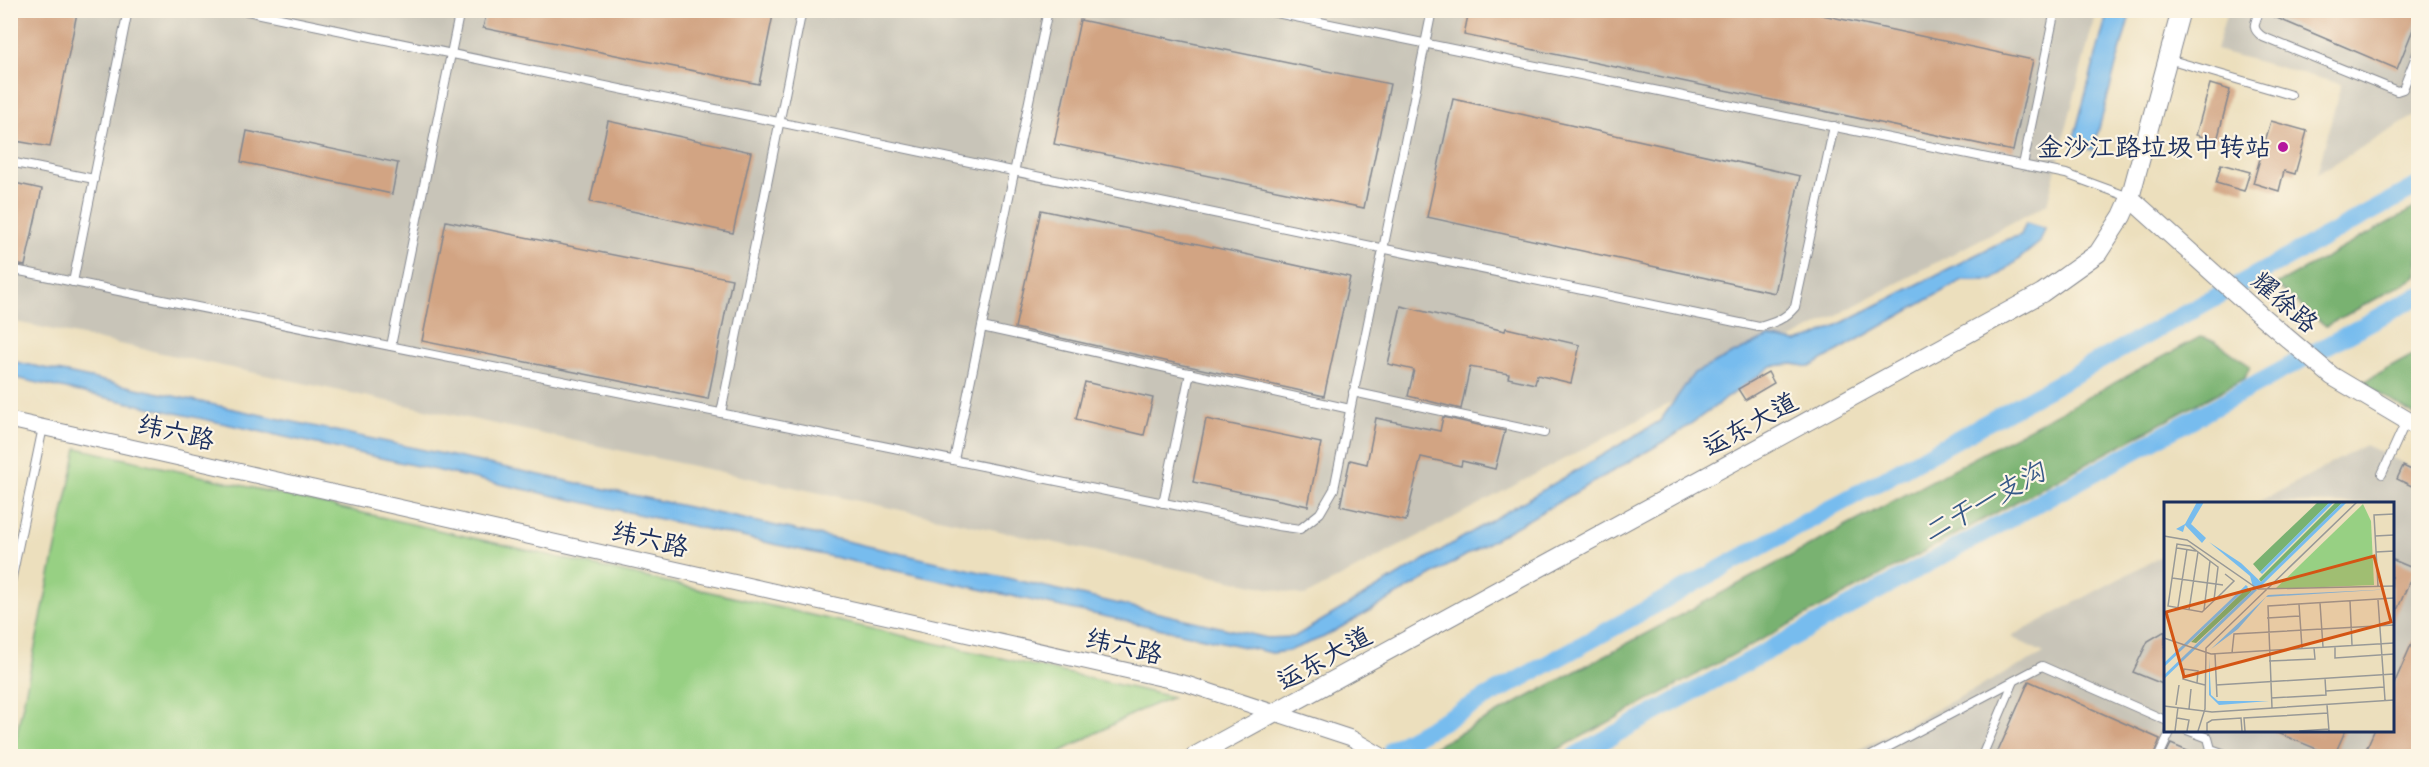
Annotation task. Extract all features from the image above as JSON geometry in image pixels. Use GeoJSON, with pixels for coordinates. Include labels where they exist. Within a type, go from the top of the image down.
{"type":"FeatureCollection","features":[{"type":"Feature","properties":{"kind":"street","name":"运东大道"},"geometry":{"type":"LineString","coordinates":[[1195,756],[1276,714],[2042,293],[2098,253],[2122,216],[2130,198],[2181,10]]}},
{"type":"Feature","properties":{"kind":"street","name":"耀徐路"},"geometry":{"type":"LineString","coordinates":[[2130,198],[2332,376],[2413,424]]}},
{"type":"Feature","properties":{"kind":"street","name":"纬六路"},"geometry":{"type":"LineString","coordinates":[[10,420],[1187,684],[1351,738],[1382,756]]}},
{"type":"Feature","properties":{"kind":"lane"},"geometry":{"type":"LineString","coordinates":[[73,282],[128,10]]}},
{"type":"Feature","properties":{"kind":"lane"},"geometry":{"type":"LineString","coordinates":[[242,10],[1759,327],[1774,323],[1787,316],[1795,308],[1834,126]]}},
{"type":"Feature","properties":{"kind":"lane"},"geometry":{"type":"LineString","coordinates":[[391,346],[460,10]]}},
{"type":"Feature","properties":{"kind":"lane"},"geometry":{"type":"LineString","coordinates":[[721,413],[801,10]]}},
{"type":"Feature","properties":{"kind":"lane"},"geometry":{"type":"LineString","coordinates":[[954,460],[1048,10]]}},
{"type":"Feature","properties":{"kind":"lane"},"geometry":{"type":"LineString","coordinates":[[1261,10],[2066,174],[2130,198]]}},
{"type":"Feature","properties":{"kind":"lane"},"geometry":{"type":"LineString","coordinates":[[10,269],[1300,529],[1320,513],[1334,489],[1432,10]]}},
{"type":"Feature","properties":{"kind":"lane"},"geometry":{"type":"LineString","coordinates":[[2023,165],[2055,10]]}},
{"type":"Feature","properties":{"kind":"lane"},"geometry":{"type":"LineString","coordinates":[[2260,10],[2254,28],[2263,37],[2397,91],[2403,89],[2418,51]]}},
{"type":"Feature","properties":{"kind":"lane"},"geometry":{"type":"LineString","coordinates":[[2168,59],[2291,95]]}},
{"type":"Feature","properties":{"kind":"lane"},"geometry":{"type":"LineString","coordinates":[[10,162],[94,179]]}},
{"type":"Feature","properties":{"kind":"lane"},"geometry":{"type":"LineString","coordinates":[[982,327],[1350,409]]}},
{"type":"Feature","properties":{"kind":"lane"},"geometry":{"type":"LineString","coordinates":[[1163,503],[1190,373]]}},
{"type":"Feature","properties":{"kind":"lane"},"geometry":{"type":"LineString","coordinates":[[1353,392],[1544,433]]}},
{"type":"Feature","properties":{"kind":"lane"},"geometry":{"type":"LineString","coordinates":[[2382,474],[2413,424]]}},
{"type":"Feature","properties":{"kind":"lane"},"geometry":{"type":"LineString","coordinates":[[10,587],[44,428]]}},
{"type":"Feature","properties":{"kind":"lane"},"geometry":{"type":"LineString","coordinates":[[1875,755],[2042,666],[2164,720]]}},
{"type":"Feature","properties":{"kind":"lane"},"geometry":{"type":"LineString","coordinates":[[1982,756],[2014,681]]}},
{"type":"Feature","properties":{"kind":"lane"},"geometry":{"type":"LineString","coordinates":[[2159,756],[2170,731]]}},
{"type":"Feature","properties":{"kind":"lane"},"geometry":{"type":"LineString","coordinates":[[2192,731],[2208,738],[2211,748],[2230,756]]}},
{"type":"Feature","properties":{"kind":"shaded area"},"geometry":{"type":"Polygon","coordinates":[[[11,11],[2096,11],[2047,204],[1305,596],[11,321],[11,11]]]}},
{"type":"Feature","properties":{"kind":"shaded area"},"geometry":{"type":"Polygon","coordinates":[[[2227,11],[2418,11],[2418,114],[2317,174],[2341,84],[2216,50],[2227,11]]]}},
{"type":"Feature","properties":{"kind":"shaded area"},"geometry":{"type":"Polygon","coordinates":[[[2365,445],[2418,470],[2418,756],[1847,756],[2044,653],[2011,637],[2164,555],[2164,731],[2393,731],[2393,502],[2260,502],[2365,445]]]}},
{"type":"Feature","properties":{"kind":"green space"},"geometry":{"type":"Polygon","coordinates":[[[2418,206],[2418,276],[2326,326],[2276,285],[2418,206]]]}},
{"type":"Feature","properties":{"kind":"green space"},"geometry":{"type":"Polygon","coordinates":[[[2200,337],[2215,341],[2250,366],[2245,378],[1546,756],[1440,756],[1432,748],[2200,337]]]}},
{"type":"Feature","properties":{"kind":"green space"},"geometry":{"type":"Polygon","coordinates":[[[2418,352],[2418,417],[2362,383],[2418,352]]]}},
{"type":"Feature","properties":{"kind":"green space"},"geometry":{"type":"Polygon","coordinates":[[[77,448],[1173,697],[1136,712],[1053,756],[12,756],[77,448]]]}},
{"type":"Feature","properties":{"kind":"water"},"geometry":{"type":"Polygon","coordinates":[[[2108,11],[2131,11],[2093,150],[2072,145],[2108,11]]]}},
{"type":"Feature","properties":{"kind":"water"},"geometry":{"type":"Polygon","coordinates":[[[2026,223],[2045,229],[2040,242],[1993,280],[1962,280],[1810,367],[1793,364],[1772,366],[1672,437],[1324,637],[1288,651],[1272,653],[11,377],[11,361],[850,542],[1267,638],[1294,637],[1660,421],[1694,373],[1768,337],[1796,342],[1814,337],[2005,240],[2021,235],[2026,223]]]}},
{"type":"Feature","properties":{"kind":"building"},"geometry":{"type":"Polygon","coordinates":[[[10,10],[67,10],[77,13],[50,147],[10,140],[10,10]]]}},
{"type":"Feature","properties":{"kind":"building"},"geometry":{"type":"Polygon","coordinates":[[[487,10],[774,10],[759,84],[483,28],[487,10]]]}},
{"type":"Feature","properties":{"kind":"building"},"geometry":{"type":"Polygon","coordinates":[[[1469,10],[1799,10],[2033,60],[2013,151],[1464,35],[1469,10]]]}},
{"type":"Feature","properties":{"kind":"building"},"geometry":{"type":"Polygon","coordinates":[[[2266,10],[2418,10],[2418,17],[2397,69],[2265,13],[2266,10]]]}},
{"type":"Feature","properties":{"kind":"building"},"geometry":{"type":"Polygon","coordinates":[[[1080,20],[1390,84],[1364,208],[1054,144],[1080,20]]]}},
{"type":"Feature","properties":{"kind":"building"},"geometry":{"type":"Polygon","coordinates":[[[2210,84],[2230,90],[2217,141],[2196,135],[2210,84]]]}},
{"type":"Feature","properties":{"kind":"building"},"geometry":{"type":"Polygon","coordinates":[[[1453,99],[1800,176],[1775,293],[1427,217],[1453,99]]]}},
{"type":"Feature","properties":{"kind":"building"},"geometry":{"type":"Polygon","coordinates":[[[608,121],[751,152],[733,233],[590,202],[608,121]]]}},
{"type":"Feature","properties":{"kind":"building","name":"金沙江路垃圾中转站"},"geometry":{"type":"Polygon","coordinates":[[[2271,121],[2307,131],[2295,174],[2284,171],[2279,191],[2253,183],[2271,121]]]}},
{"type":"Feature","properties":{"kind":"building"},"geometry":{"type":"Polygon","coordinates":[[[247,131],[398,163],[392,194],[241,162],[247,131]]]}},
{"type":"Feature","properties":{"kind":"building"},"geometry":{"type":"Polygon","coordinates":[[[2221,164],[2250,172],[2244,191],[2216,183],[2221,164]]]}},
{"type":"Feature","properties":{"kind":"building"},"geometry":{"type":"Polygon","coordinates":[[[10,182],[42,189],[25,266],[10,263],[10,182]]]}},
{"type":"Feature","properties":{"kind":"building"},"geometry":{"type":"Polygon","coordinates":[[[1041,210],[1350,277],[1324,396],[1015,328],[1041,210]]]}},
{"type":"Feature","properties":{"kind":"building"},"geometry":{"type":"Polygon","coordinates":[[[446,221],[732,279],[708,399],[422,341],[446,221]]]}},
{"type":"Feature","properties":{"kind":"building"},"geometry":{"type":"Polygon","coordinates":[[[1401,306],[1505,331],[1506,328],[1580,345],[1571,383],[1537,375],[1535,384],[1508,378],[1509,374],[1470,367],[1461,409],[1408,396],[1414,370],[1388,364],[1401,306]]]}},
{"type":"Feature","properties":{"kind":"building"},"geometry":{"type":"Polygon","coordinates":[[[1768,372],[1774,383],[1745,400],[1738,389],[1768,372]]]}},
{"type":"Feature","properties":{"kind":"building"},"geometry":{"type":"Polygon","coordinates":[[[1085,382],[1153,398],[1144,435],[1076,419],[1085,382]]]}},
{"type":"Feature","properties":{"kind":"building"},"geometry":{"type":"Polygon","coordinates":[[[1443,417],[1505,431],[1495,469],[1462,461],[1461,466],[1421,457],[1406,521],[1340,506],[1350,460],[1367,464],[1376,418],[1440,431],[1443,417]]]}},
{"type":"Feature","properties":{"kind":"building"},"geometry":{"type":"Polygon","coordinates":[[[1206,419],[1321,443],[1308,506],[1193,482],[1206,419]]]}},
{"type":"Feature","properties":{"kind":"building"},"geometry":{"type":"Polygon","coordinates":[[[2403,466],[2418,473],[2418,489],[2397,479],[2403,466]]]}},
{"type":"Feature","properties":{"kind":"building"},"geometry":{"type":"Polygon","coordinates":[[[2393,560],[2415,569],[2393,619],[2393,560]]]}},
{"type":"Feature","properties":{"kind":"building"},"geometry":{"type":"Polygon","coordinates":[[[2418,629],[2418,756],[2363,756],[2374,731],[2393,731],[2393,686],[2418,629]]]}},
{"type":"Feature","properties":{"kind":"building"},"geometry":{"type":"Polygon","coordinates":[[[2164,632],[2164,685],[2133,672],[2148,641],[2164,632]]]}},
{"type":"Feature","properties":{"kind":"building"},"geometry":{"type":"Polygon","coordinates":[[[2029,681],[2160,739],[2153,756],[1996,756],[2029,681]]]}},
{"type":"Feature","properties":{"kind":"building"},"geometry":{"type":"Polygon","coordinates":[[[2273,731],[2345,731],[2334,756],[2273,731]]]}},
{"type":"Feature","properties":{"kind":"building"},"geometry":{"type":"Polygon","coordinates":[[[2171,744],[2199,756],[2165,756],[2171,744]]]}},
{"type":"Feature","properties":{"kind":"waterway"},"geometry":{"type":"LineString","coordinates":[[1392,749],[2418,186]]}},
{"type":"Feature","properties":{"kind":"waterway","name":"二干一支沟"},"geometry":{"type":"LineString","coordinates":[[1575,756],[2418,296]]}},
{"type":"Feature","properties":{"kind":"place","name":"金沙江路垃圾中转站"},"geometry":{"type":"Point","coordinates":[2283,147]}}]}
